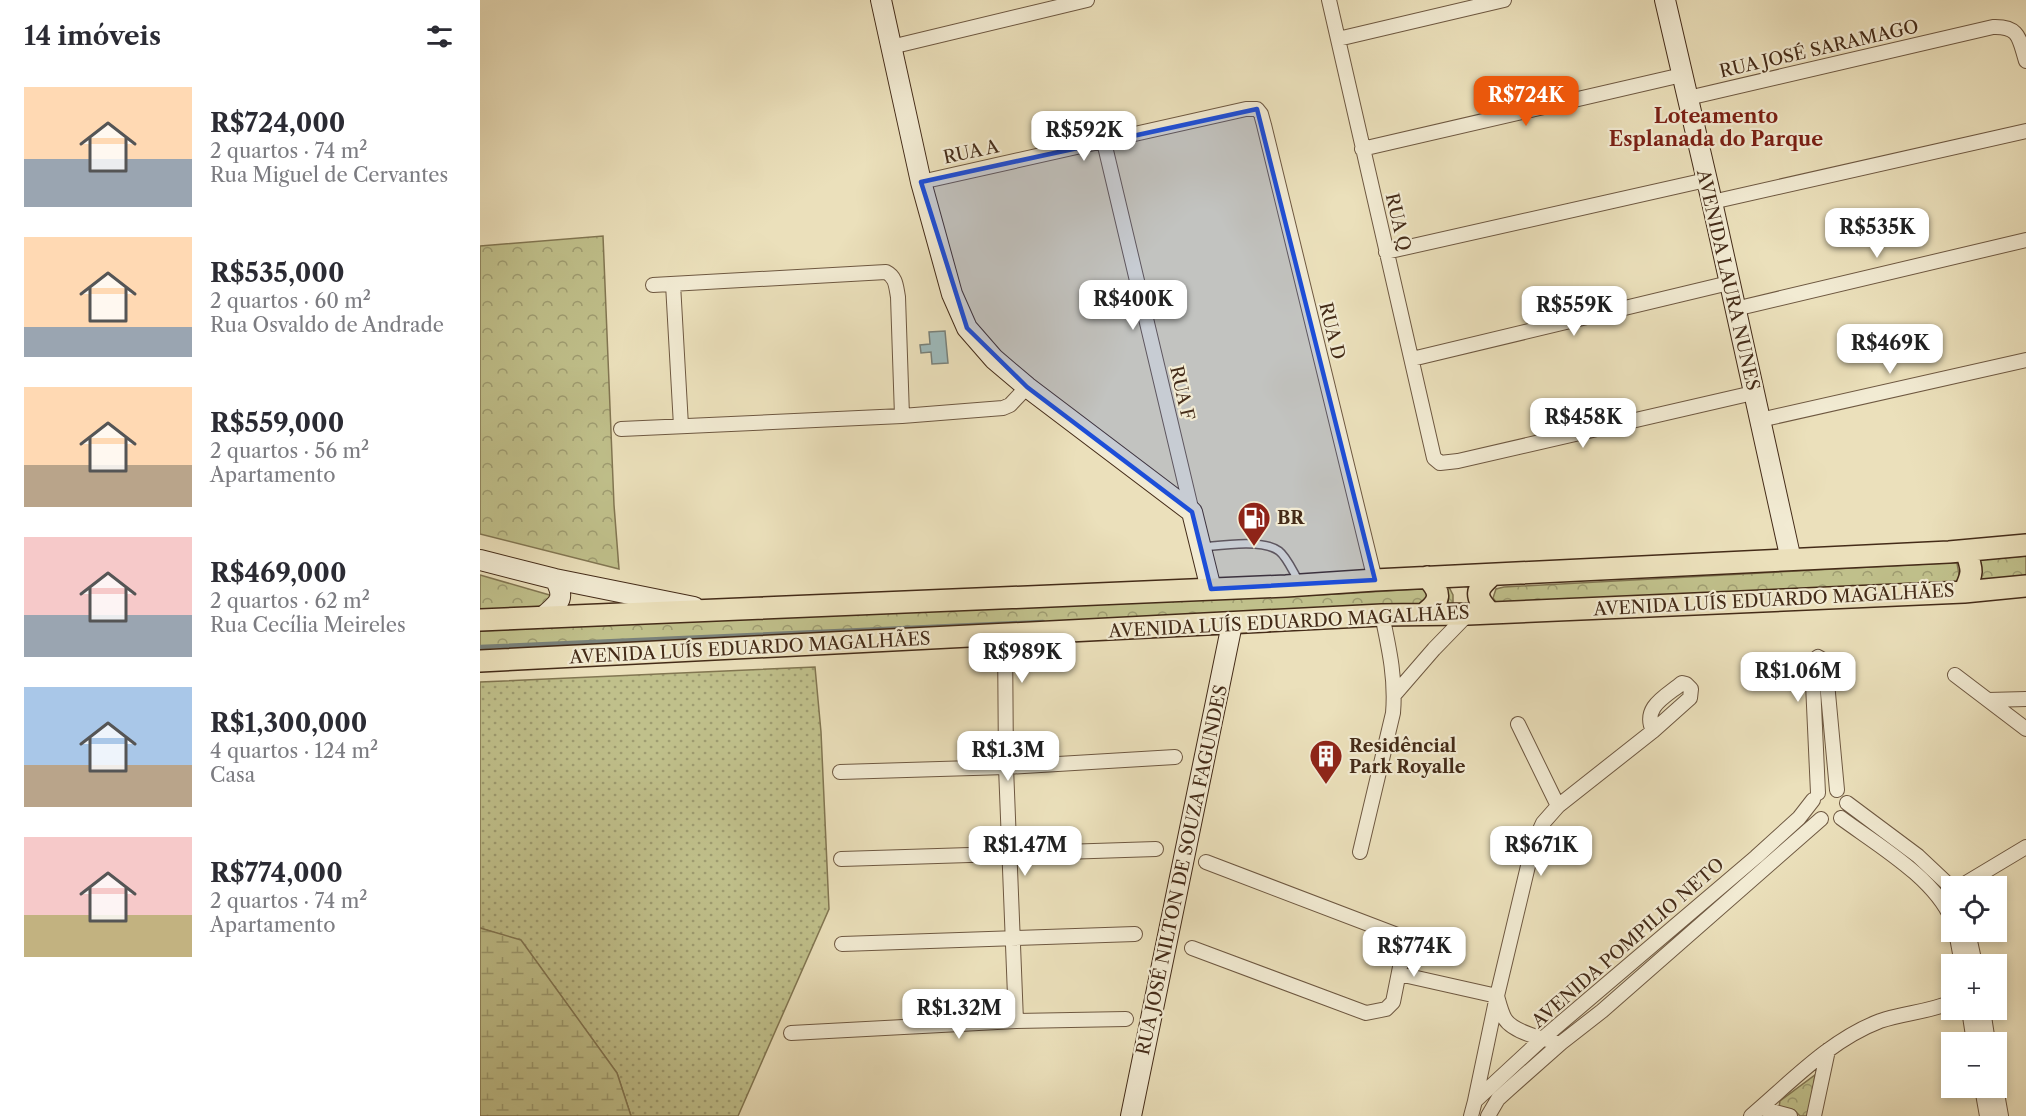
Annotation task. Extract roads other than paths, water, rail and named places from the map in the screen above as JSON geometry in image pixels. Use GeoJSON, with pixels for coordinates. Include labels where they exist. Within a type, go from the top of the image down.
{"type":"FeatureCollection","features":[{"type":"Feature","properties":{"kind":"main road","name":"AVENIDA LUÍS EDUARDO MAGALHÃES"},"geometry":{"type":"LineString","coordinates":[[480,620],[1301,585],[1966,551],[2026,545]]}},
{"type":"Feature","properties":{"kind":"main road"},"geometry":{"type":"LineString","coordinates":[[1964,592],[1972,570],[1966,551]]}},
{"type":"Feature","properties":{"kind":"main road"},"geometry":{"type":"LineString","coordinates":[[1490,613],[1478,598],[1478,591],[1481,584],[1492,574]]}},
{"type":"Feature","properties":{"kind":"main road"},"geometry":{"type":"LineString","coordinates":[[1424,614],[1433,607],[1437,600],[1436,586],[1427,577]]}},
{"type":"Feature","properties":{"kind":"main road","name":"AVENIDA LUÍS EDUARDO MAGALHÃES"},"geometry":{"type":"LineString","coordinates":[[480,661],[1382,615],[1468,614],[1964,592],[2026,586]]}},
{"type":"Feature","properties":{"kind":"street"},"geometry":{"type":"LineString","coordinates":[[881,0],[921,182],[952,294],[967,328],[994,359],[1027,387],[1192,512],[1211,589]]}},
{"type":"Feature","properties":{"kind":"street"},"geometry":{"type":"LineString","coordinates":[[891,47],[1087,0]]}},
{"type":"Feature","properties":{"kind":"street","name":"RUA Q"},"geometry":{"type":"LineString","coordinates":[[1329,0],[1434,458],[1448,463],[1754,393]]}},
{"type":"Feature","properties":{"kind":"street"},"geometry":{"type":"LineString","coordinates":[[1338,39],[1504,0]]}},
{"type":"Feature","properties":{"kind":"street","name":"AVENIDA LAURA NUNES"},"geometry":{"type":"LineString","coordinates":[[1665,0],[1791,560]]}},
{"type":"Feature","properties":{"kind":"street","name":"RUA JOSÉ SARAMAGO"},"geometry":{"type":"LineString","coordinates":[[1688,98],[1993,27],[2005,26],[2018,35],[2026,61]]}},
{"type":"Feature","properties":{"kind":"street"},"geometry":{"type":"LineString","coordinates":[[1362,149],[1682,75]]}},
{"type":"Feature","properties":{"kind":"street","name":"RUA D"},"geometry":{"type":"LineString","coordinates":[[1239,110],[1257,109],[1264,124],[1375,580]]}},
{"type":"Feature","properties":{"kind":"street","name":"RUA A"},"geometry":{"type":"LineString","coordinates":[[921,182],[1239,110]]}},
{"type":"Feature","properties":{"kind":"street"},"geometry":{"type":"LineString","coordinates":[[1712,202],[2026,130]]}},
{"type":"Feature","properties":{"kind":"street","name":"RUA F"},"geometry":{"type":"LineString","coordinates":[[1104,142],[1192,512]]}},
{"type":"Feature","properties":{"kind":"street"},"geometry":{"type":"LineString","coordinates":[[1386,252],[1706,180]]}},
{"type":"Feature","properties":{"kind":"street"},"geometry":{"type":"LineString","coordinates":[[1735,309],[2026,240]]}},
{"type":"Feature","properties":{"kind":"street"},"geometry":{"type":"LineString","coordinates":[[653,285],[874,271],[892,275],[898,297],[902,416]]}},
{"type":"Feature","properties":{"kind":"street"},"geometry":{"type":"LineString","coordinates":[[1412,360],[1730,283]]}},
{"type":"Feature","properties":{"kind":"street"},"geometry":{"type":"LineString","coordinates":[[673,284],[681,426]]}},
{"type":"Feature","properties":{"kind":"street"},"geometry":{"type":"LineString","coordinates":[[1760,420],[2026,360]]}},
{"type":"Feature","properties":{"kind":"street"},"geometry":{"type":"LineString","coordinates":[[621,429],[902,416],[1003,408],[1010,405],[1027,387]]}},
{"type":"Feature","properties":{"kind":"street"},"geometry":{"type":"LineString","coordinates":[[480,560],[555,579],[706,609]]}},
{"type":"Feature","properties":{"kind":"street"},"geometry":{"type":"LineString","coordinates":[[543,617],[558,604],[561,596],[555,579]]}},
{"type":"Feature","properties":{"kind":"street"},"geometry":{"type":"LineString","coordinates":[[1395,694],[1468,614]]}},
{"type":"Feature","properties":{"kind":"street"},"geometry":{"type":"LineString","coordinates":[[1360,852],[1393,713],[1395,694],[1393,670],[1382,615]]}},
{"type":"Feature","properties":{"kind":"street","name":"RUA JOSÉ NILTON DE SOUZA FAGUNDES"},"geometry":{"type":"LineString","coordinates":[[1131,1116],[1232,624]]}},
{"type":"Feature","properties":{"kind":"street"},"geometry":{"type":"LineString","coordinates":[[1005,635],[1006,766],[1016,1021]]}},
{"type":"Feature","properties":{"kind":"street"},"geometry":{"type":"LineString","coordinates":[[1837,790],[1825,661],[1818,657],[1812,662],[1816,814],[1821,819],[1831,821],[1841,818],[1847,803]]}},
{"type":"Feature","properties":{"kind":"street"},"geometry":{"type":"LineString","coordinates":[[1955,675],[2026,729]]}},
{"type":"Feature","properties":{"kind":"street"},"geometry":{"type":"LineString","coordinates":[[1988,700],[2026,699]]}},
{"type":"Feature","properties":{"kind":"street"},"geometry":{"type":"LineString","coordinates":[[1518,724],[1558,806]]}},
{"type":"Feature","properties":{"kind":"street"},"geometry":{"type":"LineString","coordinates":[[1471,1116],[1533,845],[1543,823],[1558,806],[1653,731]]}},
{"type":"Feature","properties":{"kind":"street"},"geometry":{"type":"LineString","coordinates":[[840,772],[1175,757]]}},
{"type":"Feature","properties":{"kind":"street"},"geometry":{"type":"LineString","coordinates":[[1816,797],[1827,788],[1837,790],[1844,795],[1847,803],[1918,856],[1941,885]]}},
{"type":"Feature","properties":{"kind":"street","name":"AVENIDA POMPILIO NETO"},"geometry":{"type":"LineString","coordinates":[[1475,1101],[1542,1040],[1756,857],[1799,818],[1816,797]]}},
{"type":"Feature","properties":{"kind":"street"},"geometry":{"type":"LineString","coordinates":[[1841,818],[1941,890]]}},
{"type":"Feature","properties":{"kind":"street","name":"AVENIDA POMPILIO NETO"},"geometry":{"type":"LineString","coordinates":[[1488,1116],[1498,1099],[1821,819]]}},
{"type":"Feature","properties":{"kind":"street"},"geometry":{"type":"LineString","coordinates":[[1978,876],[2026,847]]}},
{"type":"Feature","properties":{"kind":"street"},"geometry":{"type":"LineString","coordinates":[[841,860],[1156,849]]}},
{"type":"Feature","properties":{"kind":"street"},"geometry":{"type":"LineString","coordinates":[[1192,948],[1366,1013],[1386,1009],[1393,1002],[1404,947],[1400,936],[1206,862]]}},
{"type":"Feature","properties":{"kind":"street"},"geometry":{"type":"LineString","coordinates":[[842,944],[1135,933]]}},
{"type":"Feature","properties":{"kind":"street"},"geometry":{"type":"LineString","coordinates":[[1399,974],[1497,996]]}},
{"type":"Feature","properties":{"kind":"street"},"geometry":{"type":"LineString","coordinates":[[1497,996],[1506,1020],[1512,1025],[1542,1040],[1561,1043]]}},
{"type":"Feature","properties":{"kind":"street"},"geometry":{"type":"LineString","coordinates":[[1756,1112],[1828,1050],[1855,1033],[1881,1021],[1941,1006]]}},
{"type":"Feature","properties":{"kind":"street"},"geometry":{"type":"LineString","coordinates":[[791,1033],[1016,1021],[1126,1019]]}},
{"type":"Feature","properties":{"kind":"street"},"geometry":{"type":"LineString","coordinates":[[1814,1116],[1828,1050]]}},
{"type":"Feature","properties":{"kind":"street"},"geometry":{"type":"LineString","coordinates":[[1984,1098],[1987,1116]]}},
{"type":"Feature","properties":{"kind":"street"},"geometry":{"type":"LineString","coordinates":[[1998,1098],[2001,1116]]}},
{"type":"Feature","properties":{"kind":"street"},"geometry":{"type":"LineString","coordinates":[[1756,1112],[1790,1116]]}},
{"type":"Feature","properties":{"kind":"lane"},"geometry":{"type":"LineString","coordinates":[[1201,548],[1237,544],[1265,545],[1280,551],[1301,585]]}},
{"type":"Feature","properties":{"kind":"water"},"geometry":{"type":"Polygon","coordinates":[[[945,331],[948,363],[932,364],[931,352],[921,353],[920,345],[930,344],[929,332],[945,331]]]}},
{"type":"Feature","properties":{"kind":"waterway"},"geometry":{"type":"LineString","coordinates":[[480,647],[1043,622]]}},
{"type":"Feature","properties":{"kind":"place","name":"BR"},"geometry":{"type":"Point","coordinates":[1254,547]}},
{"type":"Feature","properties":{"kind":"place","name":"Residêncial Park Royalle"},"geometry":{"type":"Point","coordinates":[1326,785]}},
{"type":"Feature","properties":{"kind":"district","name":"Loteamento Esplanada do Parque"},"geometry":{"type":"Point","coordinates":[1716,128]}}]}
